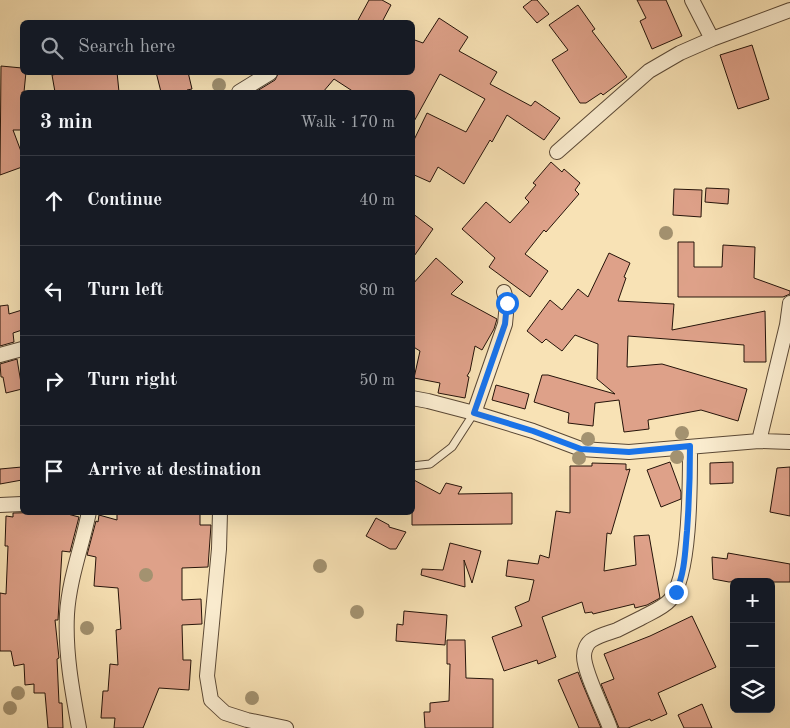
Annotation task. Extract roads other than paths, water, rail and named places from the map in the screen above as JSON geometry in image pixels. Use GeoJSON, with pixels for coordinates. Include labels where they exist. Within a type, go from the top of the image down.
{"type":"FeatureCollection","features":[{"type":"Feature","properties":{"kind":"street"},"geometry":{"type":"LineString","coordinates":[[692,0],[712,39]]}},
{"type":"Feature","properties":{"kind":"street"},"geometry":{"type":"LineString","coordinates":[[557,152],[649,71],[680,53],[712,39],[790,10]]}},
{"type":"Feature","properties":{"kind":"street"},"geometry":{"type":"LineString","coordinates":[[242,90],[267,75]]}},
{"type":"Feature","properties":{"kind":"street"},"geometry":{"type":"LineString","coordinates":[[474,413],[505,324],[507,303],[504,292]]}},
{"type":"Feature","properties":{"kind":"street"},"geometry":{"type":"LineString","coordinates":[[760,441],[787,325],[790,303]]}},
{"type":"Feature","properties":{"kind":"street"},"geometry":{"type":"LineString","coordinates":[[0,355],[20,350]]}},
{"type":"Feature","properties":{"kind":"street"},"geometry":{"type":"LineString","coordinates":[[415,399],[474,413],[533,431],[581,449],[629,452],[760,441],[790,442]]}},
{"type":"Feature","properties":{"kind":"street"},"geometry":{"type":"LineString","coordinates":[[610,728],[586,666],[585,651],[588,644],[593,640],[622,628],[664,606],[676,592],[681,580],[684,562],[690,485],[690,446]]}},
{"type":"Feature","properties":{"kind":"street"},"geometry":{"type":"LineString","coordinates":[[0,505],[20,504]]}},
{"type":"Feature","properties":{"kind":"street"},"geometry":{"type":"LineString","coordinates":[[79,728],[67,648],[67,612],[72,579],[88,515]]}},
{"type":"Feature","properties":{"kind":"street"},"geometry":{"type":"LineString","coordinates":[[220,515],[219,549],[207,676],[211,700],[225,713],[247,720],[286,728]]}},
{"type":"Feature","properties":{"kind":"lane"},"geometry":{"type":"LineString","coordinates":[[415,466],[430,464],[452,446],[474,413]]}}]}
